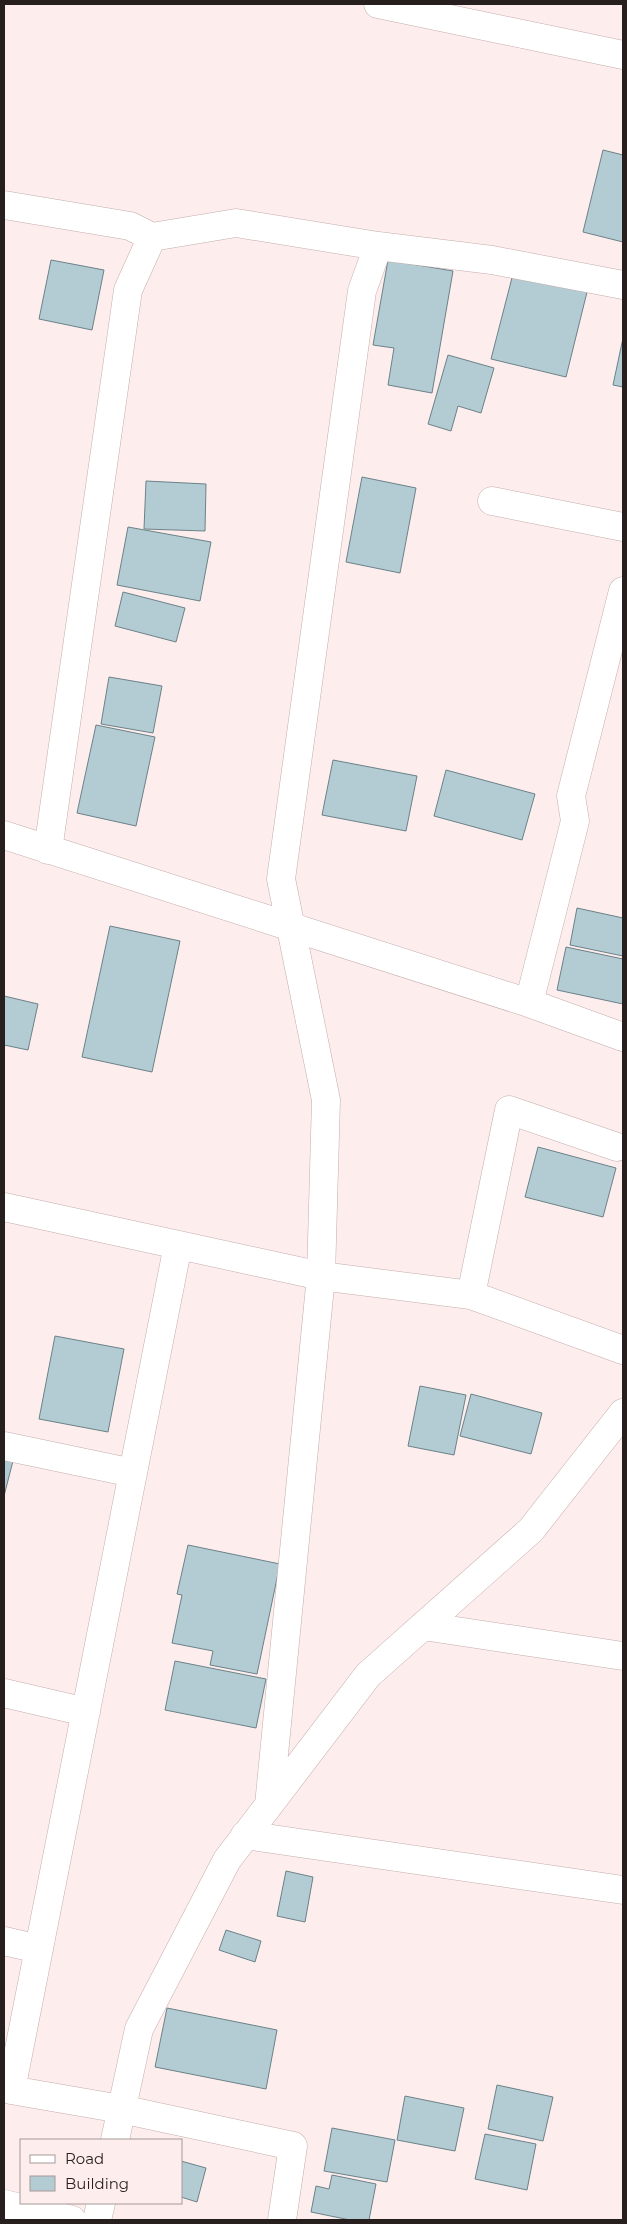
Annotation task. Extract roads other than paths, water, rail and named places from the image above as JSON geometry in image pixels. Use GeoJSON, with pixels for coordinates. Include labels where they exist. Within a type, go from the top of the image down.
{"type":"FeatureCollection","features":[{"type":"Feature","properties":{"kind":"street"},"geometry":{"type":"LineString","coordinates":[[378,4],[623,55]]}},
{"type":"Feature","properties":{"kind":"street"},"geometry":{"type":"LineString","coordinates":[[4,205],[130,226],[152,237],[236,223],[378,246],[492,260],[623,285]]}},
{"type":"Feature","properties":{"kind":"street"},"geometry":{"type":"LineString","coordinates":[[48,850],[128,290],[152,237]]}},
{"type":"Feature","properties":{"kind":"street"},"geometry":{"type":"LineString","coordinates":[[269,1805],[321,1276],[326,1100],[281,878],[362,291],[378,246]]}},
{"type":"Feature","properties":{"kind":"street"},"geometry":{"type":"LineString","coordinates":[[492,501],[623,527]]}},
{"type":"Feature","properties":{"kind":"street"},"geometry":{"type":"LineString","coordinates":[[529,1003],[575,821],[571,796],[623,591]]}},
{"type":"Feature","properties":{"kind":"street"},"geometry":{"type":"LineString","coordinates":[[4,835],[529,1003],[623,1037]]}},
{"type":"Feature","properties":{"kind":"street"},"geometry":{"type":"LineString","coordinates":[[471,1295],[509,1110],[617,1147]]}},
{"type":"Feature","properties":{"kind":"street"},"geometry":{"type":"LineString","coordinates":[[4,1207],[321,1276],[471,1295],[623,1350]]}},
{"type":"Feature","properties":{"kind":"street"},"geometry":{"type":"LineString","coordinates":[[178,1245],[11,2090],[122,2109],[292,2146],[282,2220]]}},
{"type":"Feature","properties":{"kind":"street"},"geometry":{"type":"LineString","coordinates":[[115,2139],[139,2029],[227,1860],[368,1675],[531,1530],[623,1413]]}},
{"type":"Feature","properties":{"kind":"street"},"geometry":{"type":"LineString","coordinates":[[4,1446],[133,1473]]}},
{"type":"Feature","properties":{"kind":"street"},"geometry":{"type":"LineString","coordinates":[[423,1626],[623,1656]]}},
{"type":"Feature","properties":{"kind":"street"},"geometry":{"type":"LineString","coordinates":[[4,1693],[86,1712]]}},
{"type":"Feature","properties":{"kind":"street"},"geometry":{"type":"LineString","coordinates":[[246,1836],[623,1890]]}},
{"type":"Feature","properties":{"kind":"street"},"geometry":{"type":"LineString","coordinates":[[4,1941],[39,1949]]}},
{"type":"Feature","properties":{"kind":"street"},"geometry":{"type":"LineString","coordinates":[[4,2204],[72,2220]]}},
{"type":"Feature","properties":{"kind":"street"},"geometry":{"type":"LineString","coordinates":[[97,2220],[101,2204]]}}]}
